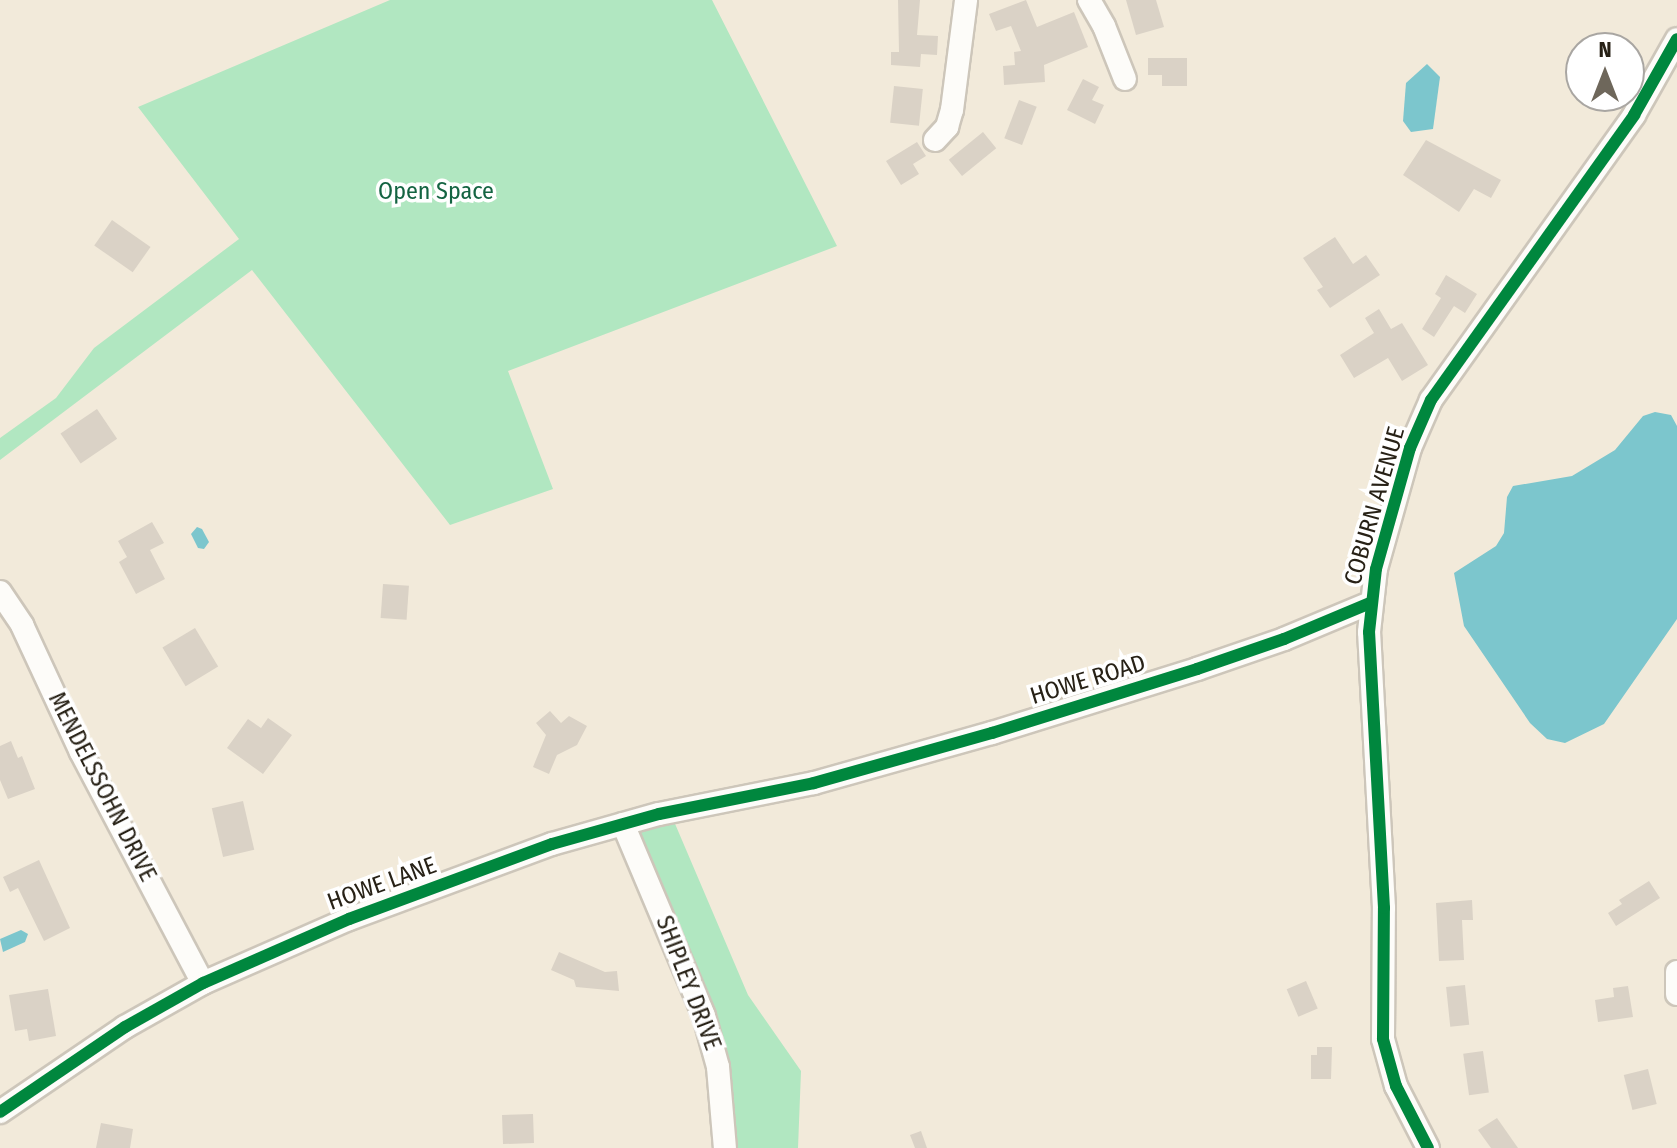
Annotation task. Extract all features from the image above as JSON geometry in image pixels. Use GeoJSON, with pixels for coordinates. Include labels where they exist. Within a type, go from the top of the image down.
{"type":"FeatureCollection","features":[{"type":"Feature","properties":{"kind":"street"},"geometry":{"type":"LineString","coordinates":[[935,140],[947,127],[952,110],[966,0]]}},
{"type":"Feature","properties":{"kind":"street"},"geometry":{"type":"LineString","coordinates":[[1089,0],[1104,26],[1125,79]]}},
{"type":"Feature","properties":{"kind":"street","name":"COBURN AVENUE"},"geometry":{"type":"LineString","coordinates":[[1428,1148],[1396,1086],[1383,1039],[1384,908],[1371,694],[1370,603],[1376,569],[1410,448],[1431,400],[1634,115],[1677,39]]}},
{"type":"Feature","properties":{"kind":"street","name":"MENDELSSOHN DRIVE"},"geometry":{"type":"LineString","coordinates":[[0,592],[22,625],[81,752],[203,983]]}},
{"type":"Feature","properties":{"kind":"street","name":"HOWE ROAD"},"geometry":{"type":"LineString","coordinates":[[814,783],[992,733],[1197,669],[1284,639],[1370,603]]}},
{"type":"Feature","properties":{"kind":"street","name":"HOWE LANE"},"geometry":{"type":"LineString","coordinates":[[0,1112],[125,1027],[203,983],[349,919],[552,844],[705,804],[814,783]]}},
{"type":"Feature","properties":{"kind":"street","name":"SHIPLEY DRIVE"},"geometry":{"type":"LineString","coordinates":[[623,824],[704,1016],[718,1067],[725,1148]]}},
{"type":"Feature","properties":{"kind":"street"},"geometry":{"type":"LineString","coordinates":[[1677,972],[1677,994]]}},
{"type":"Feature","properties":{"kind":"green space","name":"Open Space"},"geometry":{"type":"Polygon","coordinates":[[[390,0],[712,0],[837,246],[508,371],[553,489],[450,525],[252,270],[0,460],[0,438],[56,398],[94,348],[239,239],[138,107],[390,0]]]}},
{"type":"Feature","properties":{"kind":"green space"},"geometry":{"type":"Polygon","coordinates":[[[670,812],[748,995],[801,1071],[798,1148],[725,1148],[718,1067],[623,824],[670,812]]]}},
{"type":"Feature","properties":{"kind":"water"},"geometry":{"type":"Polygon","coordinates":[[[1427,64],[1440,77],[1433,129],[1411,132],[1403,121],[1406,83],[1427,64]]]}},
{"type":"Feature","properties":{"kind":"water"},"geometry":{"type":"Polygon","coordinates":[[[1655,412],[1671,415],[1677,426],[1677,619],[1604,724],[1565,743],[1547,739],[1530,723],[1464,626],[1454,573],[1496,546],[1504,533],[1507,497],[1513,486],[1572,476],[1615,450],[1643,416],[1655,412]]]}},
{"type":"Feature","properties":{"kind":"water"},"geometry":{"type":"Polygon","coordinates":[[[197,527],[202,529],[209,542],[204,549],[198,548],[191,534],[197,527]]]}},
{"type":"Feature","properties":{"kind":"water"},"geometry":{"type":"Polygon","coordinates":[[[21,930],[28,934],[25,942],[3,952],[0,939],[21,930]]]}},
{"type":"Feature","properties":{"kind":"building"},"geometry":{"type":"Polygon","coordinates":[[[898,0],[920,0],[917,35],[938,36],[937,55],[921,54],[920,67],[891,65],[891,52],[899,52],[898,0]]]}},
{"type":"Feature","properties":{"kind":"building"},"geometry":{"type":"Polygon","coordinates":[[[1026,0],[1037,27],[1074,12],[1088,47],[1044,65],[1045,82],[1004,85],[1003,66],[1015,65],[1014,52],[1021,51],[1011,26],[996,31],[989,14],[1026,0]]]}},
{"type":"Feature","properties":{"kind":"building"},"geometry":{"type":"Polygon","coordinates":[[[1126,0],[1156,0],[1164,27],[1136,35],[1126,0]]]}},
{"type":"Feature","properties":{"kind":"building"},"geometry":{"type":"Polygon","coordinates":[[[1148,58],[1187,58],[1187,86],[1162,86],[1162,75],[1148,75],[1148,58]]]}},
{"type":"Feature","properties":{"kind":"building"},"geometry":{"type":"Polygon","coordinates":[[[1083,79],[1099,87],[1092,100],[1104,105],[1095,124],[1067,110],[1083,79]]]}},
{"type":"Feature","properties":{"kind":"building"},"geometry":{"type":"Polygon","coordinates":[[[894,86],[923,89],[919,126],[890,123],[894,86]]]}},
{"type":"Feature","properties":{"kind":"building"},"geometry":{"type":"Polygon","coordinates":[[[1019,100],[1037,107],[1022,145],[1004,138],[1019,100]]]}},
{"type":"Feature","properties":{"kind":"building"},"geometry":{"type":"Polygon","coordinates":[[[983,132],[996,148],[962,176],[949,160],[983,132]]]}},
{"type":"Feature","properties":{"kind":"building"},"geometry":{"type":"Polygon","coordinates":[[[1426,140],[1501,180],[1491,198],[1474,189],[1459,212],[1403,175],[1426,140]]]}},
{"type":"Feature","properties":{"kind":"building"},"geometry":{"type":"Polygon","coordinates":[[[917,142],[926,156],[913,164],[919,174],[901,185],[886,161],[917,142]]]}},
{"type":"Feature","properties":{"kind":"building"},"geometry":{"type":"Polygon","coordinates":[[[112,220],[151,247],[133,272],[94,245],[112,220]]]}},
{"type":"Feature","properties":{"kind":"building"},"geometry":{"type":"Polygon","coordinates":[[[1335,237],[1353,264],[1366,255],[1380,275],[1330,308],[1317,290],[1323,287],[1303,258],[1335,237]]]}},
{"type":"Feature","properties":{"kind":"building"},"geometry":{"type":"Polygon","coordinates":[[[1446,275],[1477,294],[1465,313],[1454,306],[1434,337],[1422,329],[1441,298],[1435,294],[1446,275]]]}},
{"type":"Feature","properties":{"kind":"building"},"geometry":{"type":"Polygon","coordinates":[[[1379,309],[1391,329],[1402,323],[1428,365],[1402,381],[1388,358],[1354,378],[1340,355],[1374,333],[1365,318],[1379,309]]]}},
{"type":"Feature","properties":{"kind":"building"},"geometry":{"type":"Polygon","coordinates":[[[97,409],[117,439],[81,463],[61,434],[97,409]]]}},
{"type":"Feature","properties":{"kind":"building"},"geometry":{"type":"Polygon","coordinates":[[[152,522],[164,543],[150,550],[165,579],[136,594],[119,562],[127,557],[118,541],[152,522]]]}},
{"type":"Feature","properties":{"kind":"building"},"geometry":{"type":"Polygon","coordinates":[[[383,584],[409,586],[407,620],[381,618],[383,584]]]}},
{"type":"Feature","properties":{"kind":"building"},"geometry":{"type":"Polygon","coordinates":[[[195,628],[218,667],[186,686],[162,648],[195,628]]]}},
{"type":"Feature","properties":{"kind":"building"},"geometry":{"type":"Polygon","coordinates":[[[550,711],[561,723],[569,716],[587,726],[577,745],[557,755],[549,774],[533,767],[546,735],[536,723],[550,711]]]}},
{"type":"Feature","properties":{"kind":"building"},"geometry":{"type":"Polygon","coordinates":[[[268,718],[292,735],[263,774],[227,748],[248,719],[261,728],[268,718]]]}},
{"type":"Feature","properties":{"kind":"building"},"geometry":{"type":"Polygon","coordinates":[[[11,741],[18,758],[22,756],[35,789],[8,799],[0,780],[0,746],[11,741]]]}},
{"type":"Feature","properties":{"kind":"building"},"geometry":{"type":"Polygon","coordinates":[[[243,801],[254,850],[223,857],[212,808],[243,801]]]}},
{"type":"Feature","properties":{"kind":"building"},"geometry":{"type":"Polygon","coordinates":[[[39,860],[70,928],[44,941],[18,888],[10,892],[3,877],[39,860]]]}},
{"type":"Feature","properties":{"kind":"building"},"geometry":{"type":"Polygon","coordinates":[[[1649,881],[1660,898],[1616,926],[1608,913],[1622,904],[1619,900],[1649,881]]]}},
{"type":"Feature","properties":{"kind":"building"},"geometry":{"type":"Polygon","coordinates":[[[1472,900],[1473,920],[1462,920],[1464,960],[1439,961],[1436,903],[1472,900]]]}},
{"type":"Feature","properties":{"kind":"building"},"geometry":{"type":"Polygon","coordinates":[[[559,952],[605,972],[617,971],[619,991],[576,987],[574,980],[551,970],[559,952]]]}},
{"type":"Feature","properties":{"kind":"building"},"geometry":{"type":"Polygon","coordinates":[[[1306,981],[1318,1009],[1298,1017],[1287,989],[1306,981]]]}},
{"type":"Feature","properties":{"kind":"building"},"geometry":{"type":"Polygon","coordinates":[[[1465,985],[1469,1025],[1450,1027],[1446,987],[1465,985]]]}},
{"type":"Feature","properties":{"kind":"building"},"geometry":{"type":"Polygon","coordinates":[[[1628,986],[1633,1017],[1598,1022],[1595,1000],[1614,997],[1613,988],[1628,986]]]}},
{"type":"Feature","properties":{"kind":"building"},"geometry":{"type":"Polygon","coordinates":[[[48,989],[56,1036],[29,1041],[27,1029],[15,1031],[9,995],[48,989]]]}},
{"type":"Feature","properties":{"kind":"building"},"geometry":{"type":"Polygon","coordinates":[[[1317,1047],[1332,1047],[1331,1079],[1311,1079],[1311,1055],[1317,1055],[1317,1047]]]}},
{"type":"Feature","properties":{"kind":"building"},"geometry":{"type":"Polygon","coordinates":[[[1483,1051],[1489,1093],[1469,1095],[1463,1054],[1483,1051]]]}},
{"type":"Feature","properties":{"kind":"building"},"geometry":{"type":"Polygon","coordinates":[[[1648,1069],[1657,1104],[1632,1110],[1624,1075],[1648,1069]]]}},
{"type":"Feature","properties":{"kind":"building"},"geometry":{"type":"Polygon","coordinates":[[[533,1114],[534,1143],[503,1144],[502,1115],[533,1114]]]}},
{"type":"Feature","properties":{"kind":"building"},"geometry":{"type":"Polygon","coordinates":[[[1497,1118],[1518,1148],[1491,1148],[1478,1130],[1497,1118]]]}},
{"type":"Feature","properties":{"kind":"building"},"geometry":{"type":"Polygon","coordinates":[[[101,1123],[133,1129],[130,1148],[96,1148],[101,1123]]]}},
{"type":"Feature","properties":{"kind":"building"},"geometry":{"type":"Polygon","coordinates":[[[921,1131],[927,1148],[915,1148],[910,1135],[921,1131]]]}},
{"type":"Feature","properties":{"kind":"cycle path"},"geometry":{"type":"LineString","coordinates":[[1428,1148],[1396,1086],[1383,1039],[1384,908],[1369,632],[1376,569],[1410,448],[1431,400],[1634,115],[1677,39]]}},
{"type":"Feature","properties":{"kind":"cycle path"},"geometry":{"type":"LineString","coordinates":[[0,1112],[125,1027],[203,983],[349,919],[552,844],[659,814],[814,783],[992,733],[1197,669],[1284,639],[1370,603]]}}]}
